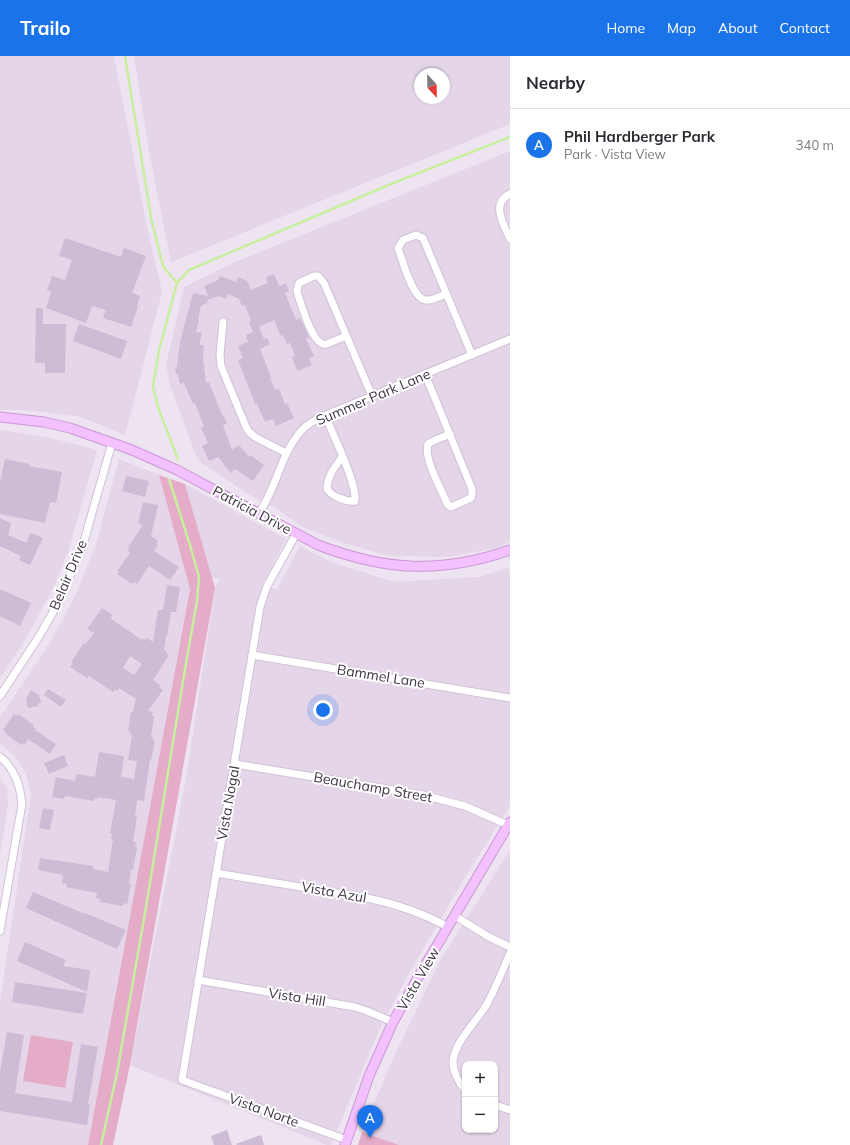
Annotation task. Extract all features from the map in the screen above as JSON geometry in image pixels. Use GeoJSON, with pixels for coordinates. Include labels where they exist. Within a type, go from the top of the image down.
{"type":"FeatureCollection","features":[{"type":"Feature","properties":{"kind":"street"},"geometry":{"type":"LineString","coordinates":[[510,194],[505,196],[499,205],[499,211],[510,239]]}},
{"type":"Feature","properties":{"kind":"street"},"geometry":{"type":"LineString","coordinates":[[446,294],[430,300],[425,300],[417,296],[398,248],[403,240],[416,235],[423,238],[472,355]]}},
{"type":"Feature","properties":{"kind":"street"},"geometry":{"type":"LineString","coordinates":[[346,336],[324,345],[320,343],[314,336],[298,295],[297,290],[299,283],[314,276],[318,276],[321,279],[346,336],[372,396]]}},
{"type":"Feature","properties":{"kind":"street"},"geometry":{"type":"LineString","coordinates":[[223,322],[220,355],[221,366],[246,426],[255,437],[286,453]]}},
{"type":"Feature","properties":{"kind":"street","name":"Summer Park Lane"},"geometry":{"type":"LineString","coordinates":[[259,513],[265,505],[286,453],[302,429],[325,416],[510,339]]}},
{"type":"Feature","properties":{"kind":"street"},"geometry":{"type":"LineString","coordinates":[[426,374],[450,434],[472,489],[471,498],[451,507],[448,505],[435,476],[427,452],[428,444],[450,434]]}},
{"type":"Feature","properties":{"kind":"street"},"geometry":{"type":"LineString","coordinates":[[325,416],[342,457],[354,486],[356,494],[355,501],[341,498],[329,492],[327,489],[328,479],[332,470],[342,457]]}},
{"type":"Feature","properties":{"kind":"street","name":"Patricia Drive"},"geometry":{"type":"LineString","coordinates":[[0,417],[44,422],[70,428],[112,443],[177,470],[318,545],[342,554],[368,561],[420,567],[446,565],[472,561],[510,550]]}},
{"type":"Feature","properties":{"kind":"street","name":"Belair Drive"},"geometry":{"type":"LineString","coordinates":[[0,696],[52,614],[71,573],[84,541],[112,443]]}},
{"type":"Feature","properties":{"kind":"street","name":"Vista Nogal"},"geometry":{"type":"LineString","coordinates":[[182,1080],[260,607],[265,594],[296,534]]}},
{"type":"Feature","properties":{"kind":"street","name":"Bammel Lane"},"geometry":{"type":"LineString","coordinates":[[252,655],[510,698]]}},
{"type":"Feature","properties":{"kind":"street"},"geometry":{"type":"LineString","coordinates":[[0,757],[6,762],[13,772],[18,783],[22,804],[0,930]]}},
{"type":"Feature","properties":{"kind":"street","name":"Beauchamp Street"},"geometry":{"type":"LineString","coordinates":[[235,764],[431,797],[465,806],[509,824]]}},
{"type":"Feature","properties":{"kind":"street","name":"Vista View"},"geometry":{"type":"LineString","coordinates":[[346,1143],[369,1076],[393,1022],[509,824]]}},
{"type":"Feature","properties":{"kind":"street","name":"Vista Azul"},"geometry":{"type":"LineString","coordinates":[[216,873],[390,903],[414,910],[448,927]]}},
{"type":"Feature","properties":{"kind":"street"},"geometry":{"type":"LineString","coordinates":[[455,916],[489,937],[510,947]]}},
{"type":"Feature","properties":{"kind":"street"},"geometry":{"type":"LineString","coordinates":[[462,1086],[454,1070],[453,1061],[458,1046],[486,1005],[498,982],[510,953]]}},
{"type":"Feature","properties":{"kind":"street","name":"Vista Hill"},"geometry":{"type":"LineString","coordinates":[[198,980],[355,1007],[393,1022]]}},
{"type":"Feature","properties":{"kind":"street","name":"Vista Norte"},"geometry":{"type":"LineString","coordinates":[[182,1080],[346,1143]]}},
{"type":"Feature","properties":{"kind":"street"},"geometry":{"type":"LineString","coordinates":[[498,1106],[510,1110]]}},
{"type":"Feature","properties":{"kind":"shaded area"},"geometry":{"type":"Polygon","coordinates":[[[0,56],[114,56],[147,227],[162,292],[125,435],[78,416],[23,410],[0,410],[0,56]]]}},
{"type":"Feature","properties":{"kind":"shaded area"},"geometry":{"type":"Polygon","coordinates":[[[134,56],[510,56],[510,124],[171,262],[149,151],[134,56]]]}},
{"type":"Feature","properties":{"kind":"shaded area"},"geometry":{"type":"Polygon","coordinates":[[[510,151],[510,542],[497,548],[446,557],[389,556],[337,541],[301,526],[274,507],[255,498],[198,461],[170,385],[166,365],[184,287],[235,262],[510,151]]]}},
{"type":"Feature","properties":{"kind":"shaded area"},"geometry":{"type":"Polygon","coordinates":[[[0,430],[47,437],[97,450],[68,552],[54,586],[25,640],[0,678],[0,430]]]}},
{"type":"Feature","properties":{"kind":"shaded area"},"geometry":{"type":"Polygon","coordinates":[[[119,459],[159,475],[190,589],[88,1145],[0,1145],[0,1002],[31,794],[26,773],[15,756],[0,743],[0,717],[51,641],[76,594],[96,544],[119,459]]]}},
{"type":"Feature","properties":{"kind":"shaded area"},"geometry":{"type":"Polygon","coordinates":[[[159,475],[185,484],[215,588],[130,1065],[113,1145],[88,1145],[190,589],[159,475]]]}},
{"type":"Feature","properties":{"kind":"shaded area"},"geometry":{"type":"Polygon","coordinates":[[[185,484],[286,539],[262,586],[277,589],[300,546],[329,561],[393,582],[479,577],[508,568],[510,575],[510,806],[467,874],[408,975],[380,1028],[331,1145],[327,1145],[130,1065],[186,779],[215,588],[220,579],[212,578],[185,484]]]}},
{"type":"Feature","properties":{"kind":"shaded area"},"geometry":{"type":"Polygon","coordinates":[[[0,778],[7,788],[8,805],[0,855],[0,778]]]}},
{"type":"Feature","properties":{"kind":"shaded area"},"geometry":{"type":"Polygon","coordinates":[[[510,850],[510,1145],[399,1145],[362,1132],[394,1056],[441,959],[510,850]]]}},
{"type":"Feature","properties":{"kind":"shaded area"},"geometry":{"type":"Polygon","coordinates":[[[31,1035],[73,1042],[65,1088],[23,1081],[31,1035]]]}},
{"type":"Feature","properties":{"kind":"shaded area"},"geometry":{"type":"Polygon","coordinates":[[[362,1132],[399,1145],[358,1145],[362,1132]]]}},
{"type":"Feature","properties":{"kind":"building"},"geometry":{"type":"Polygon","coordinates":[[[65,238],[121,257],[124,248],[146,256],[132,293],[140,296],[131,327],[103,318],[106,310],[92,306],[86,323],[46,308],[51,292],[47,290],[52,276],[65,280],[72,260],[59,256],[65,238]]]}},
{"type":"Feature","properties":{"kind":"building"},"geometry":{"type":"Polygon","coordinates":[[[274,274],[279,286],[286,283],[289,291],[285,293],[296,320],[300,318],[307,333],[309,338],[306,339],[314,356],[309,358],[312,365],[297,371],[292,357],[295,356],[290,343],[287,344],[283,335],[281,336],[274,320],[259,327],[264,339],[267,338],[270,344],[260,349],[271,377],[270,378],[275,390],[279,389],[285,404],[287,403],[294,418],[276,426],[273,419],[265,422],[257,404],[255,404],[238,360],[243,358],[238,346],[248,342],[246,335],[253,332],[249,322],[251,321],[245,305],[242,306],[239,299],[228,294],[226,299],[219,296],[207,300],[208,302],[201,306],[196,332],[202,333],[199,345],[204,345],[203,359],[206,383],[209,382],[222,415],[227,423],[223,425],[232,450],[239,445],[249,457],[250,455],[264,465],[253,481],[235,469],[231,473],[218,457],[209,461],[202,446],[208,443],[201,428],[204,427],[195,403],[193,404],[184,383],[180,384],[175,367],[177,367],[180,342],[193,293],[208,296],[204,286],[218,280],[220,276],[236,282],[238,277],[247,281],[251,290],[268,283],[266,277],[274,274]]]}},
{"type":"Feature","properties":{"kind":"building"},"geometry":{"type":"Polygon","coordinates":[[[36,308],[43,308],[43,324],[66,324],[65,373],[45,373],[45,363],[35,363],[36,308]]]}},
{"type":"Feature","properties":{"kind":"building"},"geometry":{"type":"Polygon","coordinates":[[[79,324],[127,341],[121,359],[73,341],[79,324]]]}},
{"type":"Feature","properties":{"kind":"building"},"geometry":{"type":"Polygon","coordinates":[[[5,459],[29,464],[29,466],[62,472],[56,503],[50,502],[45,523],[0,514],[0,482],[5,459]]]}},
{"type":"Feature","properties":{"kind":"building"},"geometry":{"type":"Polygon","coordinates":[[[126,476],[149,481],[145,497],[122,491],[126,476]]]}},
{"type":"Feature","properties":{"kind":"building"},"geometry":{"type":"Polygon","coordinates":[[[143,502],[158,505],[151,536],[158,541],[156,544],[158,545],[154,551],[179,567],[170,580],[149,566],[137,584],[134,582],[132,584],[117,574],[119,572],[117,571],[130,553],[128,551],[128,547],[143,525],[138,524],[143,502]]]}},
{"type":"Feature","properties":{"kind":"building"},"geometry":{"type":"Polygon","coordinates":[[[0,518],[11,523],[8,535],[26,543],[31,533],[43,538],[30,565],[19,560],[21,556],[0,546],[0,518]]]}},
{"type":"Feature","properties":{"kind":"building"},"geometry":{"type":"Polygon","coordinates":[[[167,585],[180,587],[176,612],[171,612],[166,636],[164,650],[167,651],[166,653],[169,655],[153,680],[160,685],[159,687],[163,690],[148,711],[153,712],[152,715],[154,716],[151,737],[153,738],[153,741],[155,741],[150,760],[144,801],[137,800],[135,816],[137,816],[133,842],[136,842],[135,847],[137,847],[133,870],[131,869],[129,884],[131,884],[127,904],[123,903],[123,906],[100,902],[101,899],[96,898],[97,893],[66,887],[67,884],[62,883],[63,875],[38,870],[40,858],[93,866],[93,869],[108,872],[113,839],[111,839],[112,834],[110,834],[116,800],[98,797],[98,799],[95,798],[94,801],[65,796],[64,799],[52,797],[56,777],[75,781],[76,774],[95,777],[99,752],[124,756],[121,777],[134,779],[137,761],[128,760],[132,735],[130,734],[130,731],[128,731],[131,712],[133,712],[136,699],[119,688],[117,691],[115,689],[113,692],[89,676],[87,678],[70,667],[73,663],[71,662],[84,643],[86,644],[94,633],[87,629],[102,608],[113,615],[110,618],[142,640],[143,638],[146,640],[147,638],[153,642],[158,610],[163,610],[167,585]],[[130,656],[123,668],[134,675],[142,664],[130,656]]]}},
{"type":"Feature","properties":{"kind":"building"},"geometry":{"type":"Polygon","coordinates":[[[0,589],[31,603],[20,626],[0,616],[0,589]]]}},
{"type":"Feature","properties":{"kind":"building"},"geometry":{"type":"Polygon","coordinates":[[[48,689],[66,700],[61,707],[44,695],[48,689]]]}},
{"type":"Feature","properties":{"kind":"building"},"geometry":{"type":"Polygon","coordinates":[[[31,690],[39,695],[41,703],[38,703],[38,706],[28,708],[26,699],[31,690]]]}},
{"type":"Feature","properties":{"kind":"building"},"geometry":{"type":"Polygon","coordinates":[[[14,714],[17,716],[18,714],[34,725],[33,727],[36,729],[35,730],[56,744],[50,754],[28,739],[24,745],[22,743],[21,745],[5,733],[6,732],[3,730],[14,714]]]}},
{"type":"Feature","properties":{"kind":"building"},"geometry":{"type":"Polygon","coordinates":[[[64,755],[68,766],[49,774],[44,763],[64,755]]]}},
{"type":"Feature","properties":{"kind":"building"},"geometry":{"type":"Polygon","coordinates":[[[43,808],[54,810],[50,830],[39,828],[43,808]]]}},
{"type":"Feature","properties":{"kind":"building"},"geometry":{"type":"Polygon","coordinates":[[[33,892],[126,930],[117,949],[26,908],[33,892]]]}},
{"type":"Feature","properties":{"kind":"building"},"geometry":{"type":"Polygon","coordinates":[[[25,942],[66,960],[63,966],[90,970],[87,992],[17,961],[25,942]]]}},
{"type":"Feature","properties":{"kind":"building"},"geometry":{"type":"Polygon","coordinates":[[[15,982],[87,993],[83,1014],[12,1002],[15,982]]]}},
{"type":"Feature","properties":{"kind":"building"},"geometry":{"type":"Polygon","coordinates":[[[7,1032],[24,1035],[15,1093],[72,1102],[81,1044],[98,1047],[88,1104],[90,1105],[87,1125],[0,1111],[0,1072],[7,1032]]]}},
{"type":"Feature","properties":{"kind":"building"},"geometry":{"type":"Polygon","coordinates":[[[227,1130],[232,1145],[214,1145],[211,1136],[227,1130]]]}},
{"type":"Feature","properties":{"kind":"building"},"geometry":{"type":"Polygon","coordinates":[[[261,1135],[264,1145],[236,1144],[261,1135]]]}},
{"type":"Feature","properties":{"kind":"waterway"},"geometry":{"type":"LineString","coordinates":[[125,56],[151,218],[163,266],[177,283]]}},
{"type":"Feature","properties":{"kind":"waterway"},"geometry":{"type":"LineString","coordinates":[[178,459],[159,410],[153,387],[159,350],[177,283],[189,270],[391,184],[510,137]]}},
{"type":"Feature","properties":{"kind":"waterway"},"geometry":{"type":"LineString","coordinates":[[101,1145],[117,1073],[197,601],[199,577],[169,479]]}},
{"type":"Feature","properties":{"kind":"place","name":"Phil Hardberger Park"},"geometry":{"type":"Point","coordinates":[370,1138]}}]}
